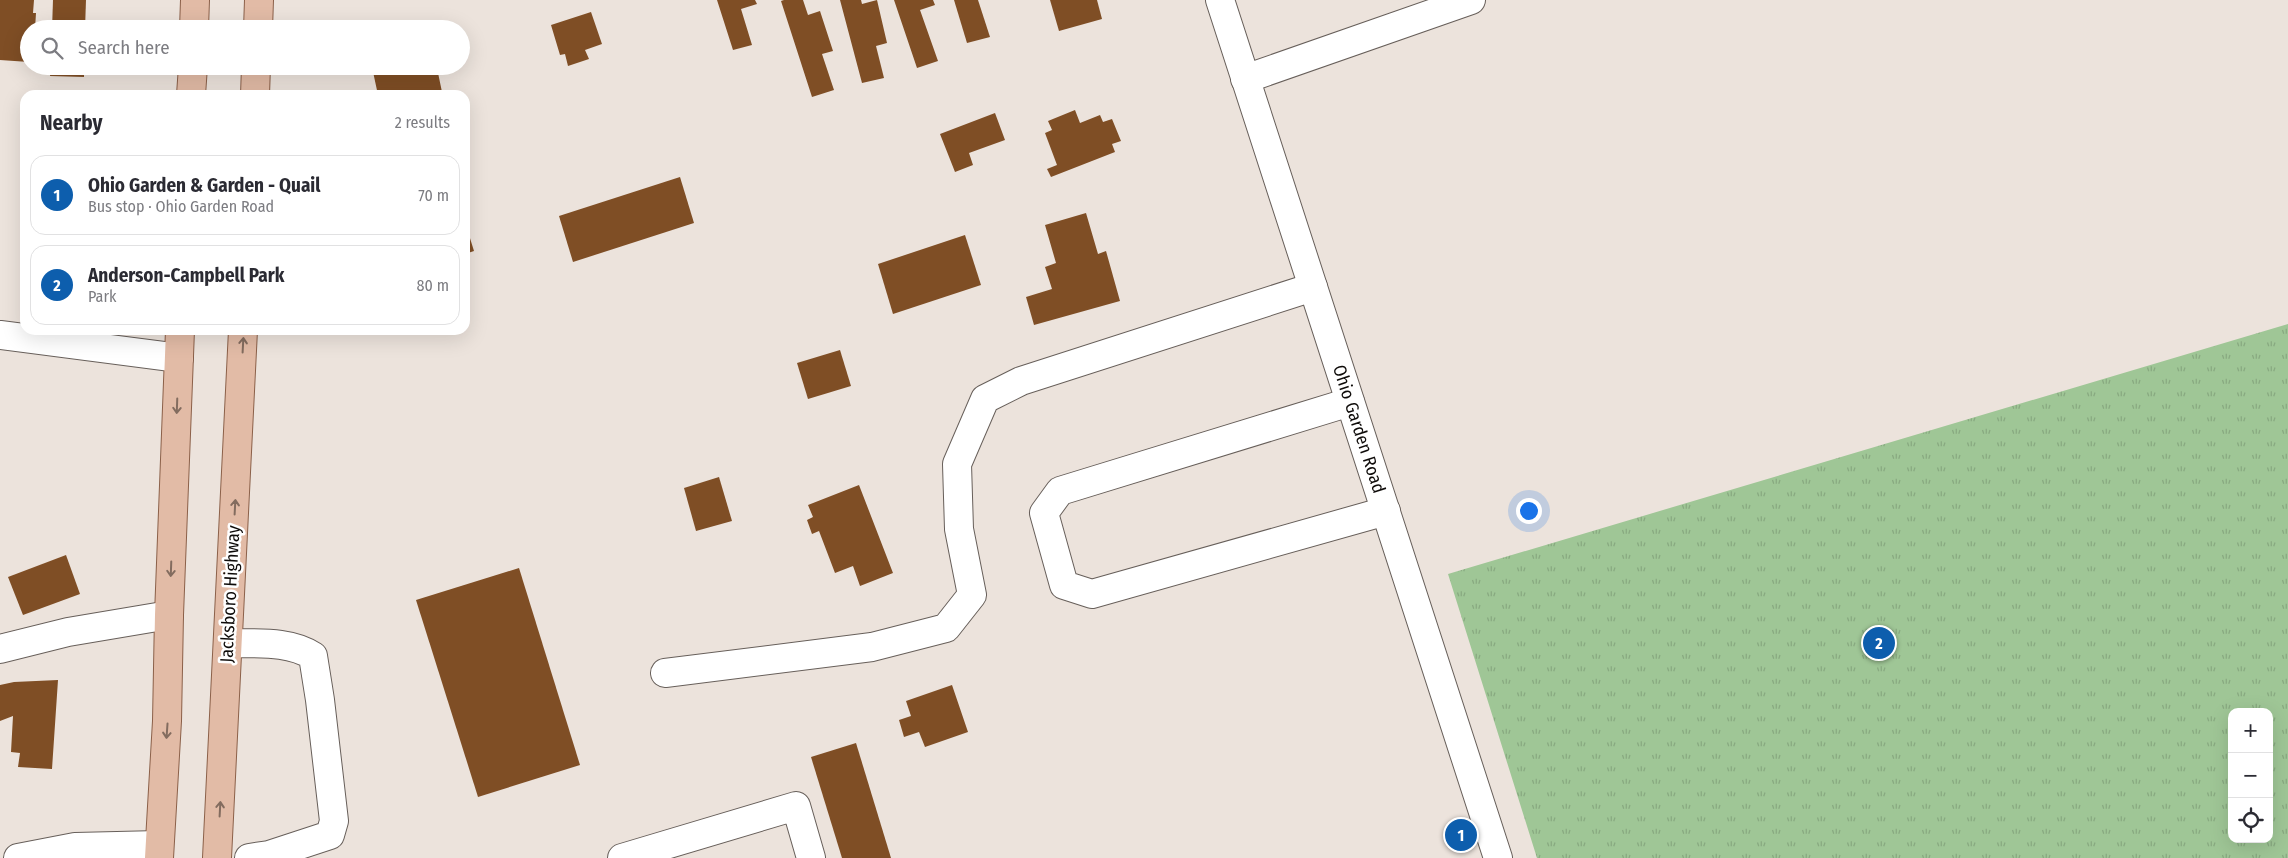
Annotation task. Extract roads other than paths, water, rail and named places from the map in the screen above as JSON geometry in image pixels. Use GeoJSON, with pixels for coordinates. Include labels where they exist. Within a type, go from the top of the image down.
{"type":"FeatureCollection","features":[{"type":"Feature","properties":{"kind":"main road"},"geometry":{"type":"LineString","coordinates":[[194,20],[195,0]]}},
{"type":"Feature","properties":{"kind":"main road"},"geometry":{"type":"LineString","coordinates":[[258,20],[259,0]]}},
{"type":"Feature","properties":{"kind":"main road"},"geometry":{"type":"LineString","coordinates":[[191,90],[192,75]]}},
{"type":"Feature","properties":{"kind":"main road"},"geometry":{"type":"LineString","coordinates":[[255,90],[256,75]]}},
{"type":"Feature","properties":{"kind":"main road"},"geometry":{"type":"LineString","coordinates":[[159,851],[167,721],[169,615],[180,335]]}},
{"type":"Feature","properties":{"kind":"main road","name":"Jacksboro Highway"},"geometry":{"type":"LineString","coordinates":[[217,858],[243,335]]}},
{"type":"Feature","properties":{"kind":"street","name":"Ohio Garden Road"},"geometry":{"type":"LineString","coordinates":[[1220,0],[1498,858]]}},
{"type":"Feature","properties":{"kind":"street"},"geometry":{"type":"LineString","coordinates":[[1245,78],[1471,0]]}},
{"type":"Feature","properties":{"kind":"street"},"geometry":{"type":"LineString","coordinates":[[665,673],[872,647],[946,628],[972,595],[959,530],[957,464],[985,399],[1021,381],[1313,287]]}},
{"type":"Feature","properties":{"kind":"street"},"geometry":{"type":"LineString","coordinates":[[0,334],[179,358]]}},
{"type":"Feature","properties":{"kind":"street"},"geometry":{"type":"LineString","coordinates":[[1350,402],[1060,491],[1044,513],[1064,586],[1092,594],[1386,511]]}},
{"type":"Feature","properties":{"kind":"street"},"geometry":{"type":"LineString","coordinates":[[0,649],[68,632],[169,615]]}},
{"type":"Feature","properties":{"kind":"street"},"geometry":{"type":"LineString","coordinates":[[228,643],[290,646],[304,650],[313,656],[334,821],[330,835],[269,855],[249,858]]}},
{"type":"Feature","properties":{"kind":"street"},"geometry":{"type":"LineString","coordinates":[[622,858],[684,849],[796,806],[811,858]]}},
{"type":"Feature","properties":{"kind":"street"},"geometry":{"type":"LineString","coordinates":[[18,858],[75,847],[159,851]]}},
{"type":"Feature","properties":{"kind":"place","name":"Anderson-Campbell Park"},"geometry":{"type":"Point","coordinates":[1879,643]}},
{"type":"Feature","properties":{"kind":"place","name":"Ohio Garden & Garden - Quail"},"geometry":{"type":"Point","coordinates":[1461,835]}}]}
